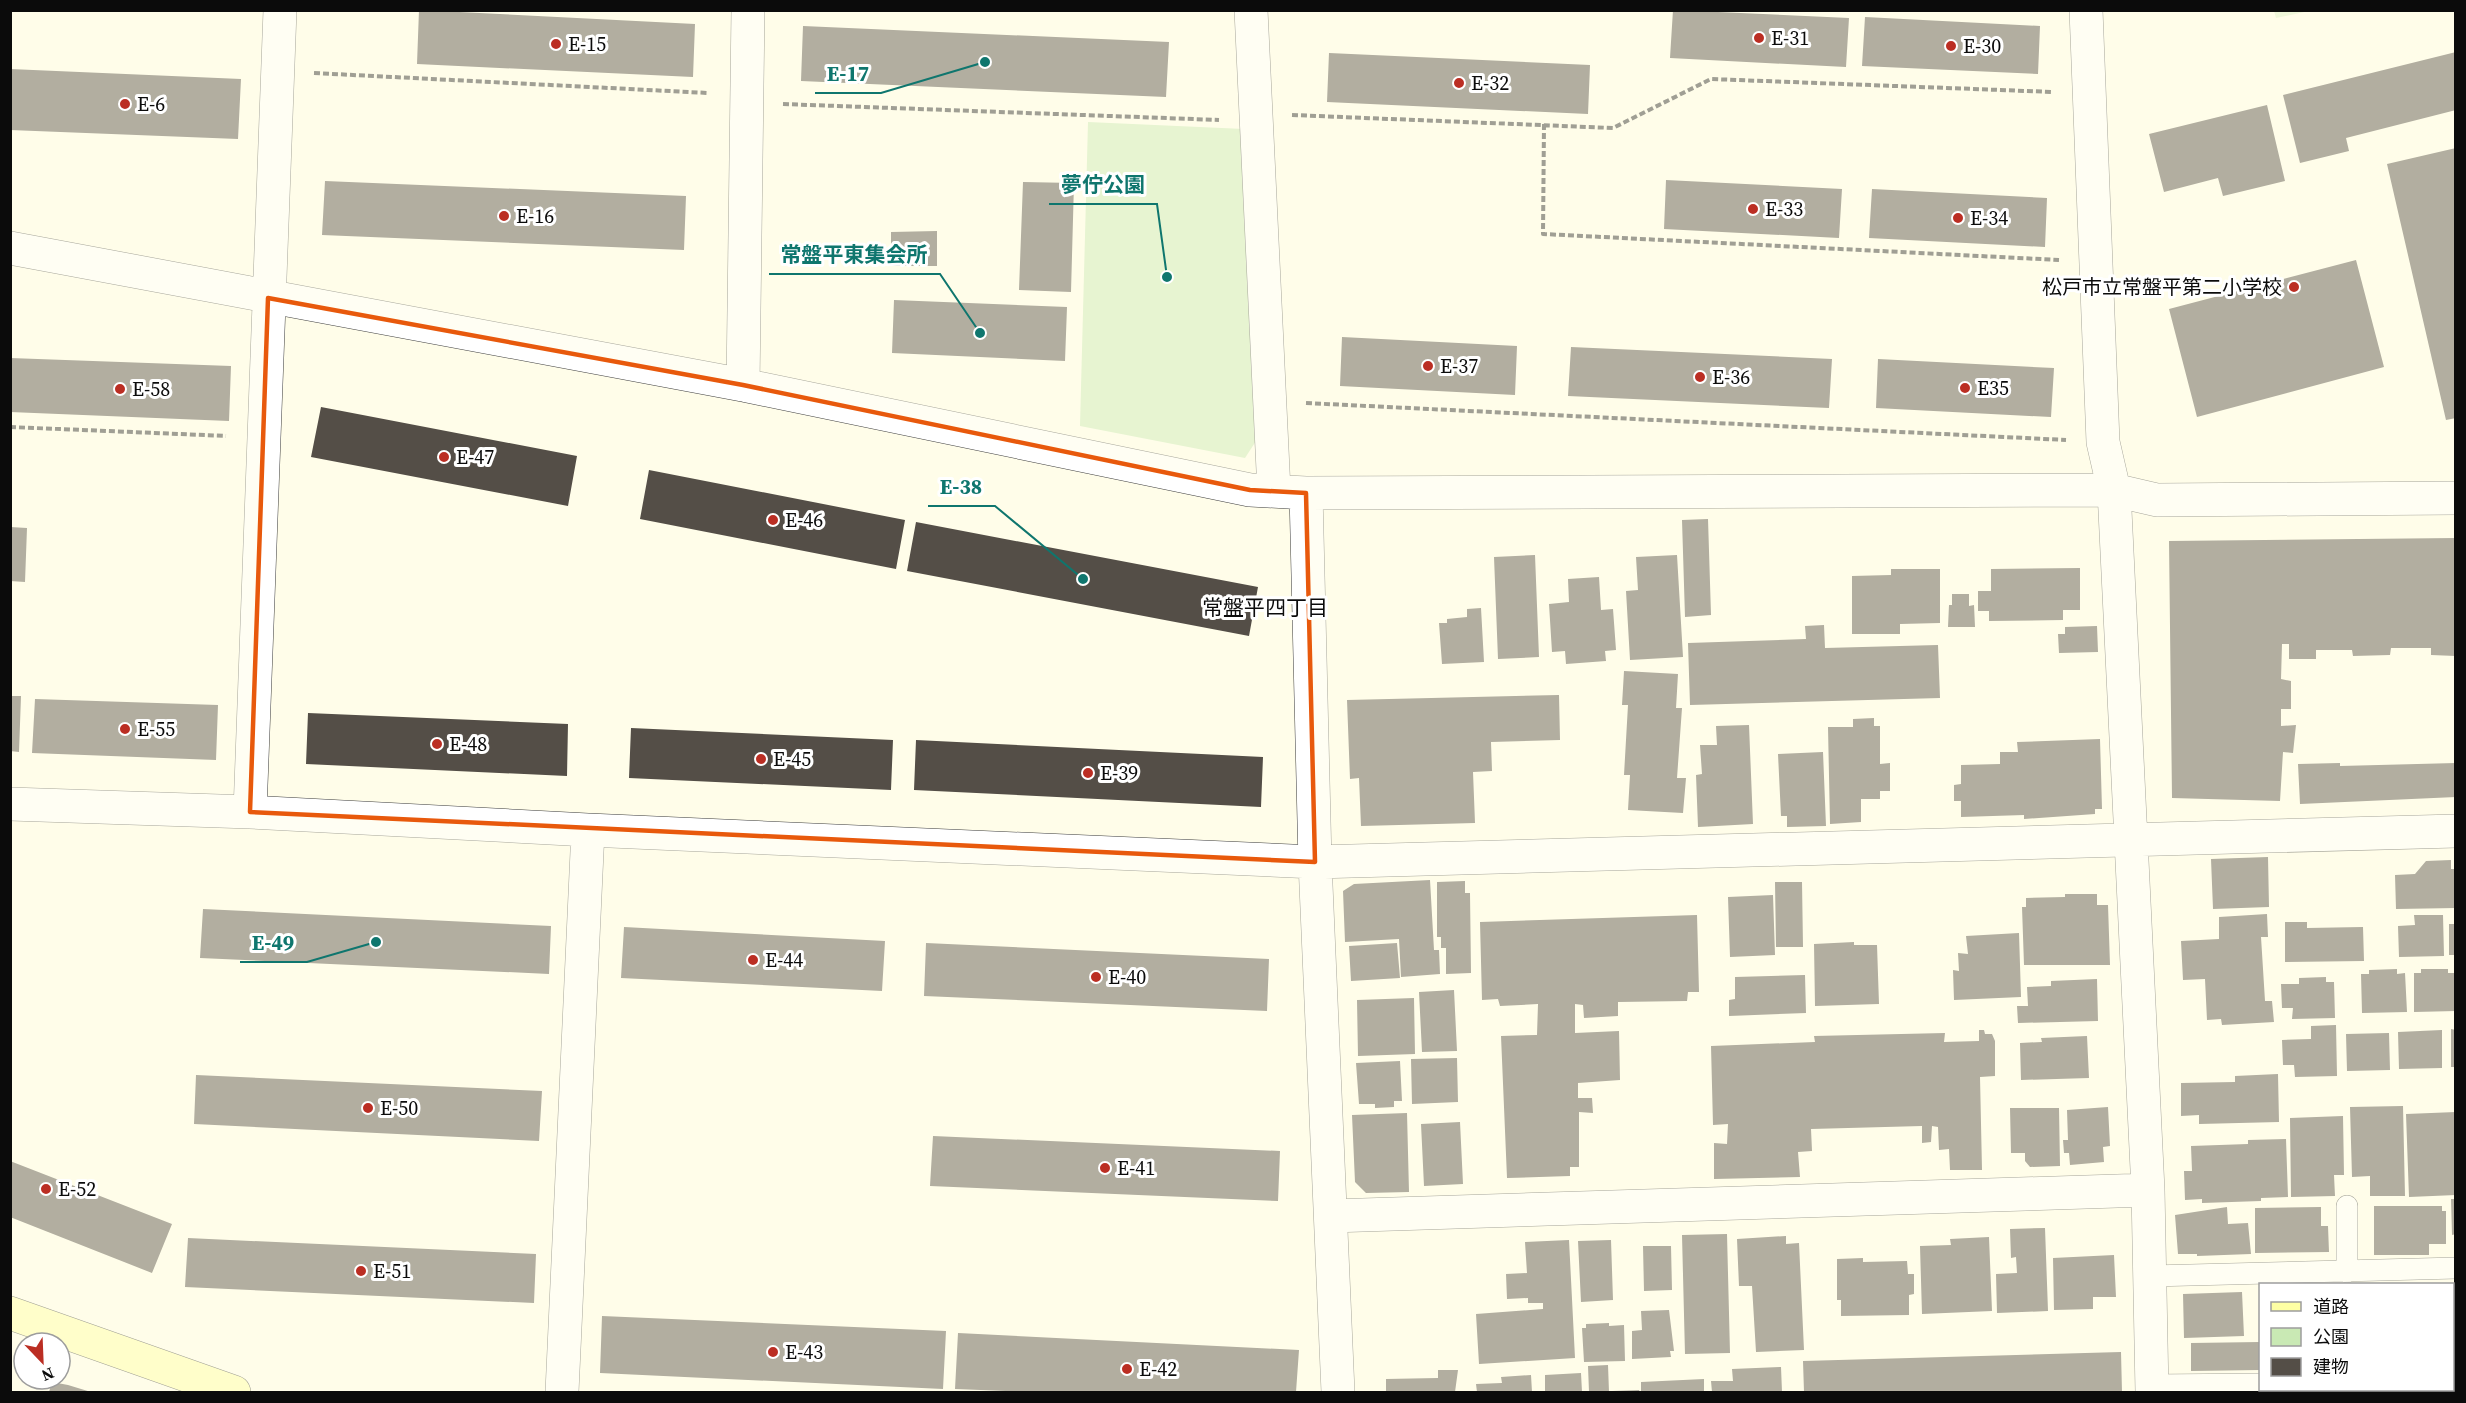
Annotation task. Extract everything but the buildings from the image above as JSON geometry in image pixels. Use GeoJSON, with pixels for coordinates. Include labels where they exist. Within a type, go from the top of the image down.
{"type":"FeatureCollection","features":[{"type":"Feature","properties":{"kind":"street"},"geometry":{"type":"LineString","coordinates":[[250,812],[280,10]]}},
{"type":"Feature","properties":{"kind":"street"},"geometry":{"type":"LineString","coordinates":[[743,385],[748,10]]}},
{"type":"Feature","properties":{"kind":"street"},"geometry":{"type":"LineString","coordinates":[[1251,10],[1270,401],[1290,492],[1315,862],[1338,1392]]}},
{"type":"Feature","properties":{"kind":"street"},"geometry":{"type":"LineString","coordinates":[[2086,10],[2103,442],[2114,490],[2132,838],[2148,1190],[2152,1389]]}},
{"type":"Feature","properties":{"kind":"street"},"geometry":{"type":"LineString","coordinates":[[10,248],[743,385],[1238,488],[1290,492],[2114,490],[2157,500],[2456,498]]}},
{"type":"Feature","properties":{"kind":"street"},"geometry":{"type":"LineString","coordinates":[[10,804],[250,812],[588,830],[1315,862],[2132,838],[2456,831]]}},
{"type":"Feature","properties":{"kind":"street"},"geometry":{"type":"LineString","coordinates":[[561,1392],[588,830]]}},
{"type":"Feature","properties":{"kind":"street"},"geometry":{"type":"LineString","coordinates":[[1331,1216],[2148,1190]]}},
{"type":"Feature","properties":{"kind":"street"},"geometry":{"type":"LineString","coordinates":[[10,1313],[234,1392]]}},
{"type":"Feature","properties":{"kind":"lane"},"geometry":{"type":"LineString","coordinates":[[2347,1206],[2347,1272]]}},
{"type":"Feature","properties":{"kind":"lane"},"geometry":{"type":"LineString","coordinates":[[2151,1276],[2456,1268]]}},
{"type":"Feature","properties":{"kind":"lane"},"geometry":{"type":"LineString","coordinates":[[2152,1389],[2259,1384]]}},
{"type":"Feature","properties":{"kind":"path"},"geometry":{"type":"LineString","coordinates":[[278,71],[746,98],[1613,128],[1711,79],[2090,94]]}},
{"type":"Feature","properties":{"kind":"path"},"geometry":{"type":"LineString","coordinates":[[1544,124],[1543,234],[2069,261]]}},
{"type":"Feature","properties":{"kind":"path"},"geometry":{"type":"LineString","coordinates":[[1270,401],[2103,442]]}},
{"type":"Feature","properties":{"kind":"path"},"geometry":{"type":"LineString","coordinates":[[10,427],[263,438]]}},
{"type":"Feature","properties":{"kind":"highlighted area"},"geometry":{"type":"Polygon","coordinates":[[[268,298],[743,385],[1250,490],[1306,493],[1315,862],[250,812],[268,298]]]}},
{"type":"Feature","properties":{"kind":"green space"},"geometry":{"type":"Polygon","coordinates":[[[2274,10],[2309,11],[2276,18],[2274,10]]]}},
{"type":"Feature","properties":{"kind":"green space"},"geometry":{"type":"Polygon","coordinates":[[[1088,122],[1244,129],[1256,441],[1245,458],[1080,426],[1088,122]]]}},
{"type":"Feature","properties":{"kind":"place","name":"E-31"},"geometry":{"type":"Point","coordinates":[1759,38]}},
{"type":"Feature","properties":{"kind":"place","name":"E-15"},"geometry":{"type":"Point","coordinates":[556,44]}},
{"type":"Feature","properties":{"kind":"place","name":"E-30"},"geometry":{"type":"Point","coordinates":[1951,46]}},
{"type":"Feature","properties":{"kind":"place","name":"E-17"},"geometry":{"type":"Point","coordinates":[985,62]}},
{"type":"Feature","properties":{"kind":"place","name":"E-32"},"geometry":{"type":"Point","coordinates":[1459,83]}},
{"type":"Feature","properties":{"kind":"place","name":"E-6"},"geometry":{"type":"Point","coordinates":[125,104]}},
{"type":"Feature","properties":{"kind":"place","name":"E-33"},"geometry":{"type":"Point","coordinates":[1753,209]}},
{"type":"Feature","properties":{"kind":"place","name":"E-16"},"geometry":{"type":"Point","coordinates":[504,216]}},
{"type":"Feature","properties":{"kind":"place","name":"E-34"},"geometry":{"type":"Point","coordinates":[1958,218]}},
{"type":"Feature","properties":{"kind":"place","name":"夢佇公園"},"geometry":{"type":"Point","coordinates":[1167,277]}},
{"type":"Feature","properties":{"kind":"place","name":"松戸市立常盤平第二小学校"},"geometry":{"type":"Point","coordinates":[2294,287]}},
{"type":"Feature","properties":{"kind":"place","name":"常盤平東集会所"},"geometry":{"type":"Point","coordinates":[980,333]}},
{"type":"Feature","properties":{"kind":"place","name":"E-37"},"geometry":{"type":"Point","coordinates":[1428,366]}},
{"type":"Feature","properties":{"kind":"place","name":"E-36"},"geometry":{"type":"Point","coordinates":[1700,377]}},
{"type":"Feature","properties":{"kind":"place","name":"E35"},"geometry":{"type":"Point","coordinates":[1965,388]}},
{"type":"Feature","properties":{"kind":"place","name":"E-58"},"geometry":{"type":"Point","coordinates":[120,389]}},
{"type":"Feature","properties":{"kind":"place","name":"E-47"},"geometry":{"type":"Point","coordinates":[444,457]}},
{"type":"Feature","properties":{"kind":"place","name":"E-46"},"geometry":{"type":"Point","coordinates":[773,520]}},
{"type":"Feature","properties":{"kind":"place","name":"E-38"},"geometry":{"type":"Point","coordinates":[1083,579]}},
{"type":"Feature","properties":{"kind":"place","name":"E-55"},"geometry":{"type":"Point","coordinates":[125,729]}},
{"type":"Feature","properties":{"kind":"place","name":"E-48"},"geometry":{"type":"Point","coordinates":[437,744]}},
{"type":"Feature","properties":{"kind":"place","name":"E-45"},"geometry":{"type":"Point","coordinates":[761,759]}},
{"type":"Feature","properties":{"kind":"place","name":"E-39"},"geometry":{"type":"Point","coordinates":[1088,773]}},
{"type":"Feature","properties":{"kind":"place","name":"E-49"},"geometry":{"type":"Point","coordinates":[376,942]}},
{"type":"Feature","properties":{"kind":"place","name":"E-44"},"geometry":{"type":"Point","coordinates":[753,960]}},
{"type":"Feature","properties":{"kind":"place","name":"E-40"},"geometry":{"type":"Point","coordinates":[1096,977]}},
{"type":"Feature","properties":{"kind":"place","name":"E-50"},"geometry":{"type":"Point","coordinates":[368,1108]}},
{"type":"Feature","properties":{"kind":"place","name":"E-41"},"geometry":{"type":"Point","coordinates":[1105,1168]}},
{"type":"Feature","properties":{"kind":"place","name":"E-52"},"geometry":{"type":"Point","coordinates":[46,1189]}},
{"type":"Feature","properties":{"kind":"place","name":"E-51"},"geometry":{"type":"Point","coordinates":[361,1271]}},
{"type":"Feature","properties":{"kind":"place","name":"E-43"},"geometry":{"type":"Point","coordinates":[773,1352]}},
{"type":"Feature","properties":{"kind":"place","name":"E-42"},"geometry":{"type":"Point","coordinates":[1127,1369]}},
{"type":"Feature","properties":{"kind":"district","name":"常盤平四丁目"},"geometry":{"type":"Point","coordinates":[1265,608]}}]}
